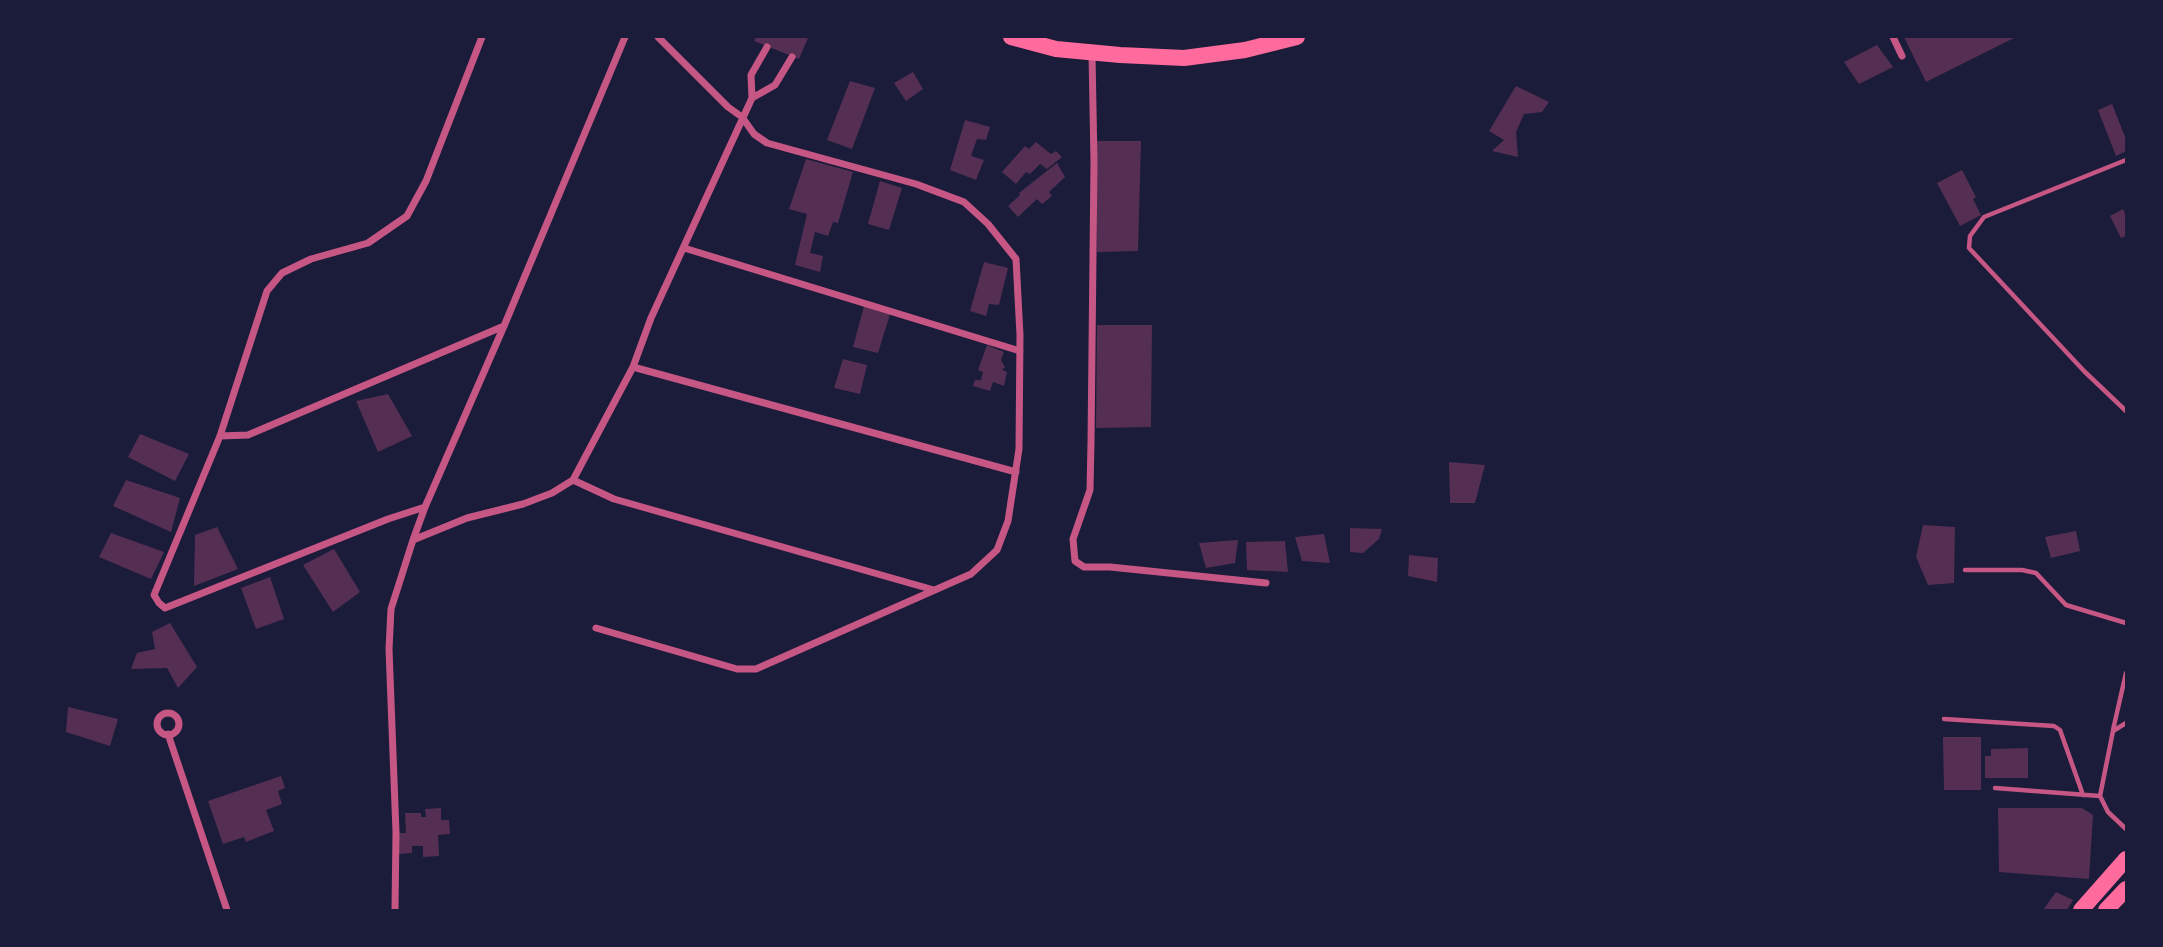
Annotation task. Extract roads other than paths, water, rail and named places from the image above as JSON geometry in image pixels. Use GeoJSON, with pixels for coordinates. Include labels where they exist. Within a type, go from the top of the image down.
{"type":"FeatureCollection","features":[{"type":"Feature","properties":{"kind":"highway"},"geometry":{"type":"LineString","coordinates":[[1011,37],[1056,49],[1184,58],[1214,55],[1297,37]]}},
{"type":"Feature","properties":{"kind":"highway"},"geometry":{"type":"LineString","coordinates":[[2081,910],[2126,859]]}},
{"type":"Feature","properties":{"kind":"highway"},"geometry":{"type":"LineString","coordinates":[[2106,910],[2126,888]]}},
{"type":"Feature","properties":{"kind":"street"},"geometry":{"type":"LineString","coordinates":[[425,507],[388,519],[165,608],[154,596],[220,436],[267,291],[282,273],[311,259],[368,243],[407,216],[426,181],[482,37]]}},
{"type":"Feature","properties":{"kind":"street"},"geometry":{"type":"LineString","coordinates":[[395,910],[396,832],[389,649],[391,609],[425,507],[625,37]]}},
{"type":"Feature","properties":{"kind":"street"},"geometry":{"type":"LineString","coordinates":[[596,628],[737,668],[756,669],[971,574],[997,550],[1008,521],[1016,472],[1020,351],[1016,259],[988,223],[964,202],[916,184],[767,143],[754,135],[742,117],[728,107],[658,37]]}},
{"type":"Feature","properties":{"kind":"street"},"geometry":{"type":"LineString","coordinates":[[1893,37],[1902,56]]}},
{"type":"Feature","properties":{"kind":"street"},"geometry":{"type":"LineString","coordinates":[[413,540],[467,518],[523,504],[552,493],[573,480],[633,367],[652,318],[752,98],[751,75],[767,47]]}},
{"type":"Feature","properties":{"kind":"street"},"geometry":{"type":"LineString","coordinates":[[1093,53],[1091,466],[1090,490],[1073,539],[1076,561],[1084,567],[1110,566],[1266,583]]}},
{"type":"Feature","properties":{"kind":"street"},"geometry":{"type":"LineString","coordinates":[[752,98],[775,85],[792,57]]}},
{"type":"Feature","properties":{"kind":"street"},"geometry":{"type":"LineString","coordinates":[[684,248],[1020,351]]}},
{"type":"Feature","properties":{"kind":"street"},"geometry":{"type":"LineString","coordinates":[[220,436],[248,435],[504,326]]}},
{"type":"Feature","properties":{"kind":"street"},"geometry":{"type":"LineString","coordinates":[[633,367],[1016,472]]}},
{"type":"Feature","properties":{"kind":"street"},"geometry":{"type":"LineString","coordinates":[[573,480],[614,499],[935,590]]}},
{"type":"Feature","properties":{"kind":"street"},"geometry":{"type":"LineString","coordinates":[[168,734],[227,910]]}},
{"type":"Feature","properties":{"kind":"lane"},"geometry":{"type":"LineString","coordinates":[[2126,160],[1984,217],[1969,236],[1969,248],[2084,371],[2126,411]]}},
{"type":"Feature","properties":{"kind":"lane"},"geometry":{"type":"LineString","coordinates":[[1965,570],[2022,570],[2036,573],[2066,605],[2126,623]]}},
{"type":"Feature","properties":{"kind":"lane"},"geometry":{"type":"LineString","coordinates":[[2126,673],[2100,796],[2108,812],[2126,829]]}},
{"type":"Feature","properties":{"kind":"lane"},"geometry":{"type":"LineString","coordinates":[[1944,719],[2054,726],[2060,730],[2083,795]]}},
{"type":"Feature","properties":{"kind":"lane"},"geometry":{"type":"LineString","coordinates":[[2113,731],[2126,723]]}},
{"type":"Feature","properties":{"kind":"lane"},"geometry":{"type":"LineString","coordinates":[[1995,788],[2100,796]]}}]}
